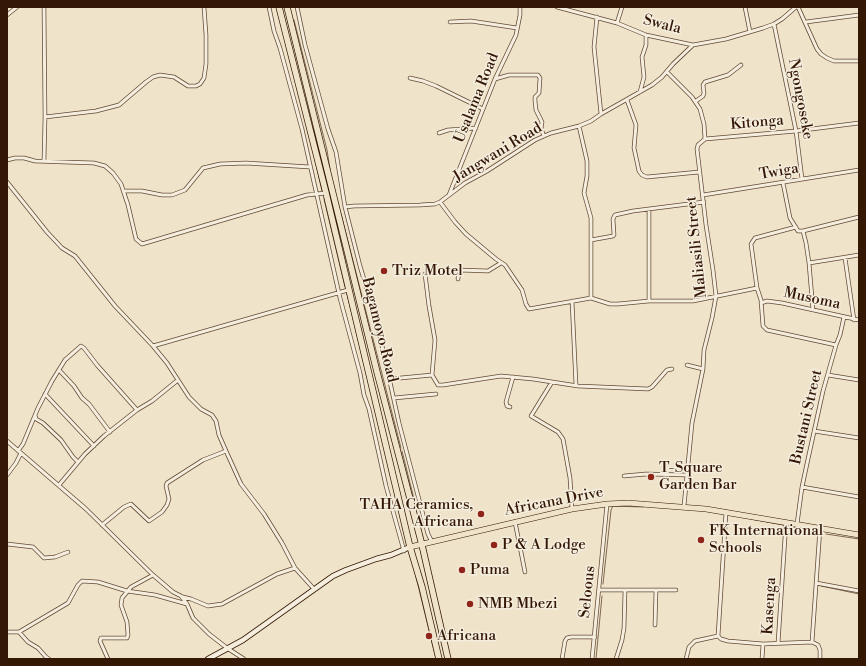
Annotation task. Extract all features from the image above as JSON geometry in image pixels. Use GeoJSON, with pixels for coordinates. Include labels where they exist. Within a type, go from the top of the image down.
{"type":"FeatureCollection","features":[{"type":"Feature","properties":{"kind":"highway","name":"Bagamoyo Road"},"geometry":{"type":"LineString","coordinates":[[279,7],[326,193],[410,547],[422,587],[439,659]]}},
{"type":"Feature","properties":{"kind":"highway","name":"Bagamoyo Road"},"geometry":{"type":"LineString","coordinates":[[287,7],[377,372],[422,545],[448,659]]}},
{"type":"Feature","properties":{"kind":"main road","name":"Africana Drive"},"geometry":{"type":"LineString","coordinates":[[410,547],[572,509],[607,504],[628,503],[684,506],[859,535]]}},
{"type":"Feature","properties":{"kind":"street"},"geometry":{"type":"LineString","coordinates":[[7,15],[17,7]]}},
{"type":"Feature","properties":{"kind":"street"},"geometry":{"type":"LineString","coordinates":[[44,7],[44,161]]}},
{"type":"Feature","properties":{"kind":"street"},"geometry":{"type":"LineString","coordinates":[[45,117],[96,111],[119,105],[146,82],[153,77],[160,75],[174,77],[188,86],[196,86],[200,84],[204,78],[206,64],[204,7]]}},
{"type":"Feature","properties":{"kind":"street"},"geometry":{"type":"LineString","coordinates":[[269,7],[274,31],[302,129],[315,194],[338,293],[360,373],[386,486],[404,551]]}},
{"type":"Feature","properties":{"kind":"street"},"geometry":{"type":"LineString","coordinates":[[297,7],[305,45],[328,129],[336,152],[345,207],[360,266],[377,323],[399,422],[427,529],[432,542]]}},
{"type":"Feature","properties":{"kind":"street","name":"Usalama Road"},"geometry":{"type":"LineString","coordinates":[[449,196],[495,78],[516,35],[520,7]]}},
{"type":"Feature","properties":{"kind":"street","name":"Swala"},"geometry":{"type":"LineString","coordinates":[[557,7],[617,23],[646,35],[693,45]]}},
{"type":"Feature","properties":{"kind":"street"},"geometry":{"type":"LineString","coordinates":[[617,23],[622,7]]}},
{"type":"Feature","properties":{"kind":"street"},"geometry":{"type":"LineString","coordinates":[[745,7],[750,32]]}},
{"type":"Feature","properties":{"kind":"street"},"geometry":{"type":"LineString","coordinates":[[693,45],[726,39],[774,24],[797,7],[806,22],[817,49],[827,58],[841,62],[859,61]]}},
{"type":"Feature","properties":{"kind":"street"},"geometry":{"type":"LineString","coordinates":[[806,22],[859,15]]}},
{"type":"Feature","properties":{"kind":"street"},"geometry":{"type":"LineString","coordinates":[[597,17],[594,47],[601,114]]}},
{"type":"Feature","properties":{"kind":"street"},"geometry":{"type":"LineString","coordinates":[[450,22],[471,21],[517,28]]}},
{"type":"Feature","properties":{"kind":"street","name":"Ngongoseke"},"geometry":{"type":"LineString","coordinates":[[774,24],[796,131],[802,179]]}},
{"type":"Feature","properties":{"kind":"street"},"geometry":{"type":"LineString","coordinates":[[640,92],[644,77],[642,57],[646,45],[646,35]]}},
{"type":"Feature","properties":{"kind":"street","name":"Jangwani Road"},"geometry":{"type":"LineString","coordinates":[[345,207],[420,205],[435,204],[440,202],[465,183],[487,171],[535,140],[591,121],[652,85],[667,72],[688,48],[693,45]]}},
{"type":"Feature","properties":{"kind":"street"},"geometry":{"type":"LineString","coordinates":[[696,101],[703,96],[703,85],[705,82],[728,75],[741,65]]}},
{"type":"Feature","properties":{"kind":"street"},"geometry":{"type":"LineString","coordinates":[[667,72],[687,90],[696,101],[704,124],[705,139]]}},
{"type":"Feature","properties":{"kind":"street"},"geometry":{"type":"LineString","coordinates":[[495,78],[509,75],[538,75],[540,78],[539,93],[535,97],[535,101],[536,110],[542,122],[541,129],[544,136]]}},
{"type":"Feature","properties":{"kind":"street"},"geometry":{"type":"LineString","coordinates":[[410,78],[436,86],[483,109]]}},
{"type":"Feature","properties":{"kind":"street"},"geometry":{"type":"LineString","coordinates":[[627,100],[636,125],[634,148],[639,171],[642,175],[647,177],[699,172]]}},
{"type":"Feature","properties":{"kind":"street","name":"Kitonga"},"geometry":{"type":"LineString","coordinates":[[705,139],[796,131],[859,123]]}},
{"type":"Feature","properties":{"kind":"street"},"geometry":{"type":"LineString","coordinates":[[579,126],[586,161],[587,176],[584,193],[591,218],[592,298]]}},
{"type":"Feature","properties":{"kind":"street"},"geometry":{"type":"LineString","coordinates":[[438,132],[476,128]]}},
{"type":"Feature","properties":{"kind":"street","name":"Maliasili Street"},"geometry":{"type":"LineString","coordinates":[[684,506],[692,423],[703,369],[704,350],[716,296],[697,149],[698,145],[705,139]]}},
{"type":"Feature","properties":{"kind":"street"},"geometry":{"type":"LineString","coordinates":[[7,160],[24,158],[35,161],[71,161],[100,164],[105,166],[113,173],[121,184],[128,205],[136,239],[139,243],[144,244],[301,197],[326,193]]}},
{"type":"Feature","properties":{"kind":"street"},"geometry":{"type":"LineString","coordinates":[[124,191],[142,191],[162,195],[172,195],[185,190],[203,168],[220,164],[246,163],[310,167]]}},
{"type":"Feature","properties":{"kind":"street","name":"Twiga"},"geometry":{"type":"LineString","coordinates":[[703,195],[859,170]]}},
{"type":"Feature","properties":{"kind":"street"},"geometry":{"type":"LineString","coordinates":[[7,182],[47,232],[62,248],[75,256],[115,306],[153,346],[196,404],[201,409],[212,415],[216,421],[219,436],[242,484],[272,528],[295,568],[314,589]]}},
{"type":"Feature","properties":{"kind":"street"},"geometry":{"type":"LineString","coordinates":[[782,183],[790,218],[798,231],[859,217]]}},
{"type":"Feature","properties":{"kind":"street"},"geometry":{"type":"LineString","coordinates":[[440,202],[466,234],[506,265],[522,290],[529,309],[592,298],[610,304],[649,301],[693,301],[757,288]]}},
{"type":"Feature","properties":{"kind":"street"},"geometry":{"type":"LineString","coordinates":[[591,240],[614,235],[613,219],[615,215],[704,202]]}},
{"type":"Feature","properties":{"kind":"street"},"geometry":{"type":"LineString","coordinates":[[649,209],[649,301]]}},
{"type":"Feature","properties":{"kind":"street"},"geometry":{"type":"LineString","coordinates":[[796,227],[757,238],[752,242],[751,250],[764,326],[766,330],[836,345]]}},
{"type":"Feature","properties":{"kind":"street"},"geometry":{"type":"LineString","coordinates":[[803,231],[809,263],[813,310]]}},
{"type":"Feature","properties":{"kind":"street"},"geometry":{"type":"LineString","coordinates":[[809,263],[859,255]]}},
{"type":"Feature","properties":{"kind":"street"},"geometry":{"type":"LineString","coordinates":[[845,258],[854,320]]}},
{"type":"Feature","properties":{"kind":"street"},"geometry":{"type":"LineString","coordinates":[[458,279],[460,270],[488,271],[502,263]]}},
{"type":"Feature","properties":{"kind":"street"},"geometry":{"type":"LineString","coordinates":[[425,274],[435,340],[432,375],[438,385],[501,376],[591,387],[649,389],[667,370],[672,369]]}},
{"type":"Feature","properties":{"kind":"street"},"geometry":{"type":"LineString","coordinates":[[153,346],[348,290]]}},
{"type":"Feature","properties":{"kind":"street"},"geometry":{"type":"LineString","coordinates":[[572,301],[576,385]]}},
{"type":"Feature","properties":{"kind":"street","name":"Musoma"},"geometry":{"type":"LineString","coordinates":[[761,303],[767,301],[859,320]]}},
{"type":"Feature","properties":{"kind":"street","name":"Bustani Street"},"geometry":{"type":"LineString","coordinates":[[797,524],[802,487],[814,431],[844,317]]}},
{"type":"Feature","properties":{"kind":"street"},"geometry":{"type":"LineString","coordinates":[[7,475],[16,463],[19,452],[45,394],[65,360],[82,346],[137,410]]}},
{"type":"Feature","properties":{"kind":"street"},"geometry":{"type":"LineString","coordinates":[[687,365],[703,369]]}},
{"type":"Feature","properties":{"kind":"street"},"geometry":{"type":"LineString","coordinates":[[59,370],[74,386],[82,398],[89,404],[110,432]]}},
{"type":"Feature","properties":{"kind":"street"},"geometry":{"type":"LineString","coordinates":[[390,379],[432,375]]}},
{"type":"Feature","properties":{"kind":"street"},"geometry":{"type":"LineString","coordinates":[[828,375],[859,380]]}},
{"type":"Feature","properties":{"kind":"street"},"geometry":{"type":"LineString","coordinates":[[510,407],[507,406],[506,402],[513,377]]}},
{"type":"Feature","properties":{"kind":"street"},"geometry":{"type":"LineString","coordinates":[[59,485],[78,462],[94,446],[137,410],[152,401],[178,380]]}},
{"type":"Feature","properties":{"kind":"street"},"geometry":{"type":"LineString","coordinates":[[552,382],[532,417],[558,432],[563,439],[570,478],[572,509]]}},
{"type":"Feature","properties":{"kind":"street"},"geometry":{"type":"LineString","coordinates":[[45,394],[94,446]]}},
{"type":"Feature","properties":{"kind":"street"},"geometry":{"type":"LineString","coordinates":[[394,398],[436,394]]}},
{"type":"Feature","properties":{"kind":"street"},"geometry":{"type":"LineString","coordinates":[[35,416],[36,419],[43,423],[61,440],[78,462]]}},
{"type":"Feature","properties":{"kind":"street"},"geometry":{"type":"LineString","coordinates":[[814,431],[859,438]]}},
{"type":"Feature","properties":{"kind":"street"},"geometry":{"type":"LineString","coordinates":[[7,440],[86,509],[128,549],[153,576],[173,592],[181,596],[208,606],[222,604],[277,574],[295,568]]}},
{"type":"Feature","properties":{"kind":"street"},"geometry":{"type":"LineString","coordinates":[[102,525],[124,507],[131,504],[149,521],[162,512],[167,505],[169,498],[166,486],[167,483],[203,460],[226,451]]}},
{"type":"Feature","properties":{"kind":"street"},"geometry":{"type":"LineString","coordinates":[[624,476],[646,474],[687,475]]}},
{"type":"Feature","properties":{"kind":"street"},"geometry":{"type":"LineString","coordinates":[[802,487],[859,497]]}},
{"type":"Feature","properties":{"kind":"street","name":"Seloous"},"geometry":{"type":"LineString","coordinates":[[592,659],[600,590],[607,504]]}},
{"type":"Feature","properties":{"kind":"street"},"geometry":{"type":"LineString","coordinates":[[718,636],[726,512]]}},
{"type":"Feature","properties":{"kind":"street"},"geometry":{"type":"LineString","coordinates":[[515,522],[525,572]]}},
{"type":"Feature","properties":{"kind":"street","name":"Kasenga"},"geometry":{"type":"LineString","coordinates":[[778,642],[786,522]]}},
{"type":"Feature","properties":{"kind":"street"},"geometry":{"type":"LineString","coordinates":[[812,642],[820,528]]}},
{"type":"Feature","properties":{"kind":"street"},"geometry":{"type":"LineString","coordinates":[[7,544],[33,547],[44,558],[54,557],[68,552]]}},
{"type":"Feature","properties":{"kind":"street"},"geometry":{"type":"LineString","coordinates":[[208,659],[217,657],[227,648],[243,640],[333,576],[346,570],[404,551],[405,548],[410,547]]}},
{"type":"Feature","properties":{"kind":"street"},"geometry":{"type":"LineString","coordinates":[[108,659],[100,640],[104,637],[127,638],[128,635],[127,622],[120,602],[131,587],[153,576]]}},
{"type":"Feature","properties":{"kind":"street"},"geometry":{"type":"LineString","coordinates":[[7,632],[19,632],[68,603],[82,580],[98,582],[127,591],[154,595],[187,604]]}},
{"type":"Feature","properties":{"kind":"street"},"geometry":{"type":"LineString","coordinates":[[816,584],[859,591]]}},
{"type":"Feature","properties":{"kind":"street"},"geometry":{"type":"LineString","coordinates":[[600,590],[676,590]]}},
{"type":"Feature","properties":{"kind":"street"},"geometry":{"type":"LineString","coordinates":[[616,659],[624,628],[625,590]]}},
{"type":"Feature","properties":{"kind":"street"},"geometry":{"type":"LineString","coordinates":[[654,625],[656,590]]}},
{"type":"Feature","properties":{"kind":"street"},"geometry":{"type":"LineString","coordinates":[[181,596],[194,618],[227,648],[244,659]]}},
{"type":"Feature","properties":{"kind":"street"},"geometry":{"type":"LineString","coordinates":[[19,632],[28,642],[38,648],[49,659]]}},
{"type":"Feature","properties":{"kind":"street"},"geometry":{"type":"LineString","coordinates":[[686,659],[689,647],[695,641],[718,636],[721,639],[728,641],[763,644],[778,642],[812,642],[818,645],[820,650],[820,659]]}},
{"type":"Feature","properties":{"kind":"street"},"geometry":{"type":"LineString","coordinates":[[562,659],[565,641],[567,638],[595,637]]}},
{"type":"Feature","properties":{"kind":"street"},"geometry":{"type":"LineString","coordinates":[[762,659],[763,644]]}},
{"type":"Feature","properties":{"kind":"waterway"},"geometry":{"type":"LineString","coordinates":[[294,20],[327,150],[330,169]]}},
{"type":"Feature","properties":{"kind":"waterway"},"geometry":{"type":"LineString","coordinates":[[315,160],[322,191]]}},
{"type":"Feature","properties":{"kind":"waterway"},"geometry":{"type":"LineString","coordinates":[[324,199],[345,287]]}},
{"type":"Feature","properties":{"kind":"waterway"},"geometry":{"type":"LineString","coordinates":[[341,214],[401,448]]}},
{"type":"Feature","properties":{"kind":"waterway"},"geometry":{"type":"LineString","coordinates":[[347,294],[371,393]]}},
{"type":"Feature","properties":{"kind":"waterway"},"geometry":{"type":"LineString","coordinates":[[402,451],[414,499]]}},
{"type":"Feature","properties":{"kind":"waterway"},"geometry":{"type":"LineString","coordinates":[[612,506],[643,507]]}},
{"type":"Feature","properties":{"kind":"waterway"},"geometry":{"type":"LineString","coordinates":[[603,584],[611,510],[613,506]]}},
{"type":"Feature","properties":{"kind":"waterway"},"geometry":{"type":"LineString","coordinates":[[751,519],[783,525]]}},
{"type":"Feature","properties":{"kind":"waterway"},"geometry":{"type":"LineString","coordinates":[[793,527],[817,532]]}},
{"type":"Feature","properties":{"kind":"waterway"},"geometry":{"type":"LineString","coordinates":[[826,534],[859,539]]}},
{"type":"Feature","properties":{"kind":"waterway"},"geometry":{"type":"LineString","coordinates":[[416,577],[436,659]]}},
{"type":"Feature","properties":{"kind":"waterway"},"geometry":{"type":"LineString","coordinates":[[821,586],[859,594]]}},
{"type":"Feature","properties":{"kind":"waterway"},"geometry":{"type":"LineString","coordinates":[[596,659],[602,596]]}},
{"type":"Feature","properties":{"kind":"place","name":"Triz Motel"},"geometry":{"type":"Point","coordinates":[384,271]}},
{"type":"Feature","properties":{"kind":"place","name":"T-Square Garden Bar"},"geometry":{"type":"Point","coordinates":[651,477]}},
{"type":"Feature","properties":{"kind":"place","name":"TAHA Ceramics, Africana"},"geometry":{"type":"Point","coordinates":[481,514]}},
{"type":"Feature","properties":{"kind":"place","name":"FK International Schools"},"geometry":{"type":"Point","coordinates":[701,540]}},
{"type":"Feature","properties":{"kind":"place","name":"P & A Lodge"},"geometry":{"type":"Point","coordinates":[494,545]}},
{"type":"Feature","properties":{"kind":"place","name":"Puma"},"geometry":{"type":"Point","coordinates":[462,570]}},
{"type":"Feature","properties":{"kind":"place","name":"NMB Mbezi"},"geometry":{"type":"Point","coordinates":[470,604]}},
{"type":"Feature","properties":{"kind":"place","name":"Africana"},"geometry":{"type":"Point","coordinates":[429,636]}}]}
